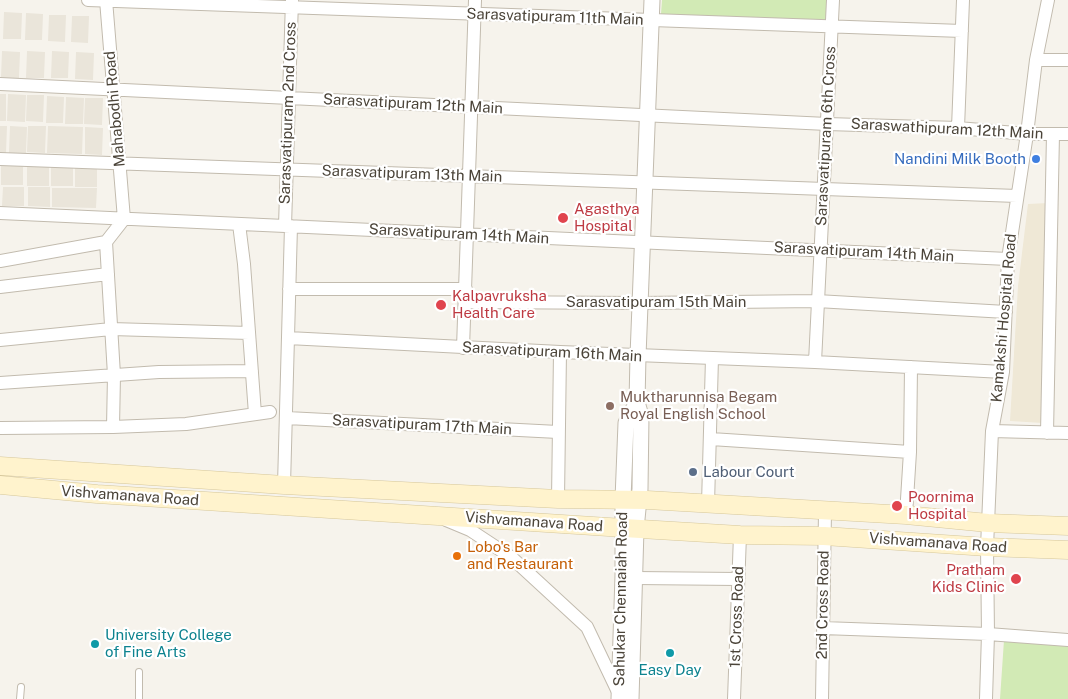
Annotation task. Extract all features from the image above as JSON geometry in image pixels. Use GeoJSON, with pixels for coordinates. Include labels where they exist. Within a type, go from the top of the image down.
{"type":"FeatureCollection","features":[{"type":"Feature","properties":{"kind":"main road","name":"Vishvamanava Road"},"geometry":{"type":"LineString","coordinates":[[0,466],[284,485],[558,499],[631,499],[825,512],[906,515],[988,523],[1068,526]]}},
{"type":"Feature","properties":{"kind":"main road","name":"Vishvamanava Road"},"geometry":{"type":"LineString","coordinates":[[0,485],[97,494],[630,528],[824,536],[987,547],[1068,550]]}},
{"type":"Feature","properties":{"kind":"street","name":"Sarasvatipuram 11th Main"},"geometry":{"type":"LineString","coordinates":[[88,0],[386,5],[475,14],[832,28],[962,31]]}},
{"type":"Feature","properties":{"kind":"street","name":"Mahabodhi Road"},"geometry":{"type":"LineString","coordinates":[[106,0],[124,219]]}},
{"type":"Feature","properties":{"kind":"street"},"geometry":{"type":"LineString","coordinates":[[463,348],[475,0]]}},
{"type":"Feature","properties":{"kind":"street"},"geometry":{"type":"LineString","coordinates":[[638,356],[652,0]]}},
{"type":"Feature","properties":{"kind":"street","name":"Sarasvatipuram 6th Cross"},"geometry":{"type":"LineString","coordinates":[[815,362],[833,0]]}},
{"type":"Feature","properties":{"kind":"street"},"geometry":{"type":"LineString","coordinates":[[958,128],[963,0]]}},
{"type":"Feature","properties":{"kind":"street","name":"Kamakshi Hospital Road"},"geometry":{"type":"LineString","coordinates":[[986,699],[988,634],[987,547],[992,431],[1003,372],[1008,259],[1036,60],[1048,0]]}},
{"type":"Feature","properties":{"kind":"street","name":"Sarasvatipuram 2nd Cross"},"geometry":{"type":"LineString","coordinates":[[284,485],[289,289],[287,169],[292,3]]}},
{"type":"Feature","properties":{"kind":"street"},"geometry":{"type":"LineString","coordinates":[[1036,60],[1068,60]]}},
{"type":"Feature","properties":{"kind":"street","name":"Sarasvatipuram 12th Main"},"geometry":{"type":"LineString","coordinates":[[0,84],[827,124]]}},
{"type":"Feature","properties":{"kind":"street","name":"Saraswathipuram 12th Main"},"geometry":{"type":"LineString","coordinates":[[827,124],[958,128],[1027,134],[1068,134]]}},
{"type":"Feature","properties":{"kind":"street"},"geometry":{"type":"LineString","coordinates":[[1047,433],[1053,134]]}},
{"type":"Feature","properties":{"kind":"street","name":"Sarasvatipuram 13th Main"},"geometry":{"type":"LineString","coordinates":[[0,159],[1017,196]]}},
{"type":"Feature","properties":{"kind":"street","name":"Sarasvatipuram 14th Main"},"geometry":{"type":"LineString","coordinates":[[0,213],[1008,259]]}},
{"type":"Feature","properties":{"kind":"street"},"geometry":{"type":"LineString","coordinates":[[113,427],[114,375],[106,242],[124,219]]}},
{"type":"Feature","properties":{"kind":"street"},"geometry":{"type":"LineString","coordinates":[[239,224],[255,414]]}},
{"type":"Feature","properties":{"kind":"street"},"geometry":{"type":"LineString","coordinates":[[0,261],[106,242]]}},
{"type":"Feature","properties":{"kind":"street"},"geometry":{"type":"LineString","coordinates":[[0,287],[108,274]]}},
{"type":"Feature","properties":{"kind":"street"},"geometry":{"type":"LineString","coordinates":[[289,289],[466,289]]}},
{"type":"Feature","properties":{"kind":"street","name":"Sarasvatipuram 15th Main"},"geometry":{"type":"LineString","coordinates":[[465,302],[640,304],[817,301],[1006,312]]}},
{"type":"Feature","properties":{"kind":"street"},"geometry":{"type":"LineString","coordinates":[[0,340],[111,328],[249,333]]}},
{"type":"Feature","properties":{"kind":"street","name":"Sarasvatipuram 16th Main"},"geometry":{"type":"LineString","coordinates":[[288,338],[463,348],[815,362],[1003,372]]}},
{"type":"Feature","properties":{"kind":"street"},"geometry":{"type":"LineString","coordinates":[[558,499],[560,352]]}},
{"type":"Feature","properties":{"kind":"street","name":"Sahukar Chennaiah Road"},"geometry":{"type":"LineString","coordinates":[[623,697],[631,499],[626,423],[637,402],[638,356]]}},
{"type":"Feature","properties":{"kind":"street"},"geometry":{"type":"LineString","coordinates":[[708,504],[712,358]]}},
{"type":"Feature","properties":{"kind":"street"},"geometry":{"type":"LineString","coordinates":[[906,515],[910,452],[911,367]]}},
{"type":"Feature","properties":{"kind":"street"},"geometry":{"type":"LineString","coordinates":[[0,383],[160,372],[252,371]]}},
{"type":"Feature","properties":{"kind":"street"},"geometry":{"type":"LineString","coordinates":[[0,428],[186,424],[270,412]]}},
{"type":"Feature","properties":{"kind":"street","name":"Sarasvatipuram 17th Main"},"geometry":{"type":"LineString","coordinates":[[287,418],[558,432]]}},
{"type":"Feature","properties":{"kind":"street"},"geometry":{"type":"LineString","coordinates":[[992,431],[1068,433]]}},
{"type":"Feature","properties":{"kind":"street"},"geometry":{"type":"LineString","coordinates":[[711,439],[910,452]]}},
{"type":"Feature","properties":{"kind":"street","name":"2nd Cross Road"},"geometry":{"type":"LineString","coordinates":[[822,699],[825,512]]}},
{"type":"Feature","properties":{"kind":"street"},"geometry":{"type":"LineString","coordinates":[[437,516],[470,530],[511,557],[587,627],[623,697]]}},
{"type":"Feature","properties":{"kind":"street","name":"Sahukar Chennaiah Road"},"geometry":{"type":"LineString","coordinates":[[623,697],[635,578],[630,528]]}},
{"type":"Feature","properties":{"kind":"street","name":"1st Cross Road"},"geometry":{"type":"LineString","coordinates":[[734,699],[740,534]]}},
{"type":"Feature","properties":{"kind":"street"},"geometry":{"type":"LineString","coordinates":[[635,578],[738,579]]}},
{"type":"Feature","properties":{"kind":"street"},"geometry":{"type":"LineString","coordinates":[[823,628],[988,634],[1068,640]]}},
{"type":"Feature","properties":{"kind":"lane"},"geometry":{"type":"LineString","coordinates":[[139,672],[139,699]]}},
{"type":"Feature","properties":{"kind":"lane"},"geometry":{"type":"LineString","coordinates":[[20,699],[21,687]]}},
{"type":"Feature","properties":{"kind":"shaded area"},"geometry":{"type":"Polygon","coordinates":[[[4,12],[22,13],[21,39],[3,39],[4,12]]]}},
{"type":"Feature","properties":{"kind":"shaded area"},"geometry":{"type":"Polygon","coordinates":[[[26,13],[43,14],[42,40],[25,40],[26,13]]]}},
{"type":"Feature","properties":{"kind":"shaded area"},"geometry":{"type":"Polygon","coordinates":[[[49,15],[66,15],[65,42],[48,41],[49,15]]]}},
{"type":"Feature","properties":{"kind":"shaded area"},"geometry":{"type":"Polygon","coordinates":[[[72,16],[89,16],[88,43],[71,42],[72,16]]]}},
{"type":"Feature","properties":{"kind":"shaded area"},"geometry":{"type":"Polygon","coordinates":[[[2,51],[20,52],[19,78],[1,78],[2,51]]]}},
{"type":"Feature","properties":{"kind":"shaded area"},"geometry":{"type":"Polygon","coordinates":[[[27,51],[45,52],[44,78],[26,78],[27,51]]]}},
{"type":"Feature","properties":{"kind":"shaded area"},"geometry":{"type":"Polygon","coordinates":[[[52,51],[69,52],[68,78],[51,78],[52,51]]]}},
{"type":"Feature","properties":{"kind":"shaded area"},"geometry":{"type":"Polygon","coordinates":[[[76,52],[94,53],[93,80],[75,79],[76,52]]]}},
{"type":"Feature","properties":{"kind":"shaded area"},"geometry":{"type":"Polygon","coordinates":[[[0,94],[6,94],[6,121],[0,121],[0,94]]]}},
{"type":"Feature","properties":{"kind":"shaded area"},"geometry":{"type":"Polygon","coordinates":[[[8,94],[26,95],[25,122],[7,121],[8,94]]]}},
{"type":"Feature","properties":{"kind":"shaded area"},"geometry":{"type":"Polygon","coordinates":[[[27,95],[44,95],[43,122],[26,121],[27,95]]]}},
{"type":"Feature","properties":{"kind":"shaded area"},"geometry":{"type":"Polygon","coordinates":[[[47,96],[64,97],[63,123],[46,123],[47,96]]]}},
{"type":"Feature","properties":{"kind":"shaded area"},"geometry":{"type":"Polygon","coordinates":[[[66,97],[84,98],[83,124],[65,124],[66,97]]]}},
{"type":"Feature","properties":{"kind":"shaded area"},"geometry":{"type":"Polygon","coordinates":[[[85,98],[103,98],[102,125],[84,124],[85,98]]]}},
{"type":"Feature","properties":{"kind":"shaded area"},"geometry":{"type":"Polygon","coordinates":[[[0,126],[7,126],[6,153],[0,152],[0,126]]]}},
{"type":"Feature","properties":{"kind":"shaded area"},"geometry":{"type":"Polygon","coordinates":[[[10,126],[27,127],[26,153],[9,153],[10,126]]]}},
{"type":"Feature","properties":{"kind":"shaded area"},"geometry":{"type":"Polygon","coordinates":[[[28,126],[46,126],[45,153],[27,152],[28,126]]]}},
{"type":"Feature","properties":{"kind":"shaded area"},"geometry":{"type":"Polygon","coordinates":[[[48,126],[83,127],[82,154],[47,153],[48,126]]]}},
{"type":"Feature","properties":{"kind":"shaded area"},"geometry":{"type":"Polygon","coordinates":[[[85,127],[103,128],[102,155],[85,154],[85,127]]]}},
{"type":"Feature","properties":{"kind":"shaded area"},"geometry":{"type":"Polygon","coordinates":[[[1,165],[23,166],[23,185],[1,185],[1,165]]]}},
{"type":"Feature","properties":{"kind":"shaded area"},"geometry":{"type":"Polygon","coordinates":[[[27,167],[49,167],[49,186],[27,186],[27,167]]]}},
{"type":"Feature","properties":{"kind":"shaded area"},"geometry":{"type":"Polygon","coordinates":[[[51,167],[73,167],[73,186],[51,186],[51,167]]]}},
{"type":"Feature","properties":{"kind":"shaded area"},"geometry":{"type":"Polygon","coordinates":[[[75,168],[97,168],[97,187],[75,187],[75,168]]]}},
{"type":"Feature","properties":{"kind":"shaded area"},"geometry":{"type":"Polygon","coordinates":[[[3,187],[24,187],[24,206],[2,206],[3,187]]]}},
{"type":"Feature","properties":{"kind":"shaded area"},"geometry":{"type":"Polygon","coordinates":[[[28,187],[50,187],[50,207],[28,206],[28,187]]]}},
{"type":"Feature","properties":{"kind":"shaded area"},"geometry":{"type":"Polygon","coordinates":[[[52,188],[97,188],[96,208],[52,207],[52,188]]]}},
{"type":"Feature","properties":{"kind":"shaded area"},"geometry":{"type":"Polygon","coordinates":[[[1048,203],[1043,423],[1010,421],[1018,286],[1028,204],[1048,203]]]}},
{"type":"Feature","properties":{"kind":"green space"},"geometry":{"type":"Polygon","coordinates":[[[662,0],[828,0],[827,21],[661,14],[662,0]]]}},
{"type":"Feature","properties":{"kind":"green space"},"geometry":{"type":"Polygon","coordinates":[[[1004,640],[1068,646],[1068,699],[1000,699],[1004,640]]]}},
{"type":"Feature","properties":{"kind":"place","name":"Nandini Milk Booth"},"geometry":{"type":"Point","coordinates":[1036,159]}},
{"type":"Feature","properties":{"kind":"place","name":"Agasthya Hospital"},"geometry":{"type":"Point","coordinates":[563,218]}},
{"type":"Feature","properties":{"kind":"place","name":"Kalpavruksha Health Care"},"geometry":{"type":"Point","coordinates":[441,305]}},
{"type":"Feature","properties":{"kind":"place","name":"Muktharunnisa Begam Royal English School"},"geometry":{"type":"Point","coordinates":[610,406]}},
{"type":"Feature","properties":{"kind":"place","name":"Labour Court"},"geometry":{"type":"Point","coordinates":[693,472]}},
{"type":"Feature","properties":{"kind":"place","name":"Poornima Hospital"},"geometry":{"type":"Point","coordinates":[897,506]}},
{"type":"Feature","properties":{"kind":"place","name":"Lobo's Bar and Restaurant"},"geometry":{"type":"Point","coordinates":[457,556]}},
{"type":"Feature","properties":{"kind":"place","name":"Pratham Kids Clinic"},"geometry":{"type":"Point","coordinates":[1016,579]}},
{"type":"Feature","properties":{"kind":"place","name":"University College of Fine Arts"},"geometry":{"type":"Point","coordinates":[95,644]}},
{"type":"Feature","properties":{"kind":"place","name":"Easy Day"},"geometry":{"type":"Point","coordinates":[670,653]}}]}
